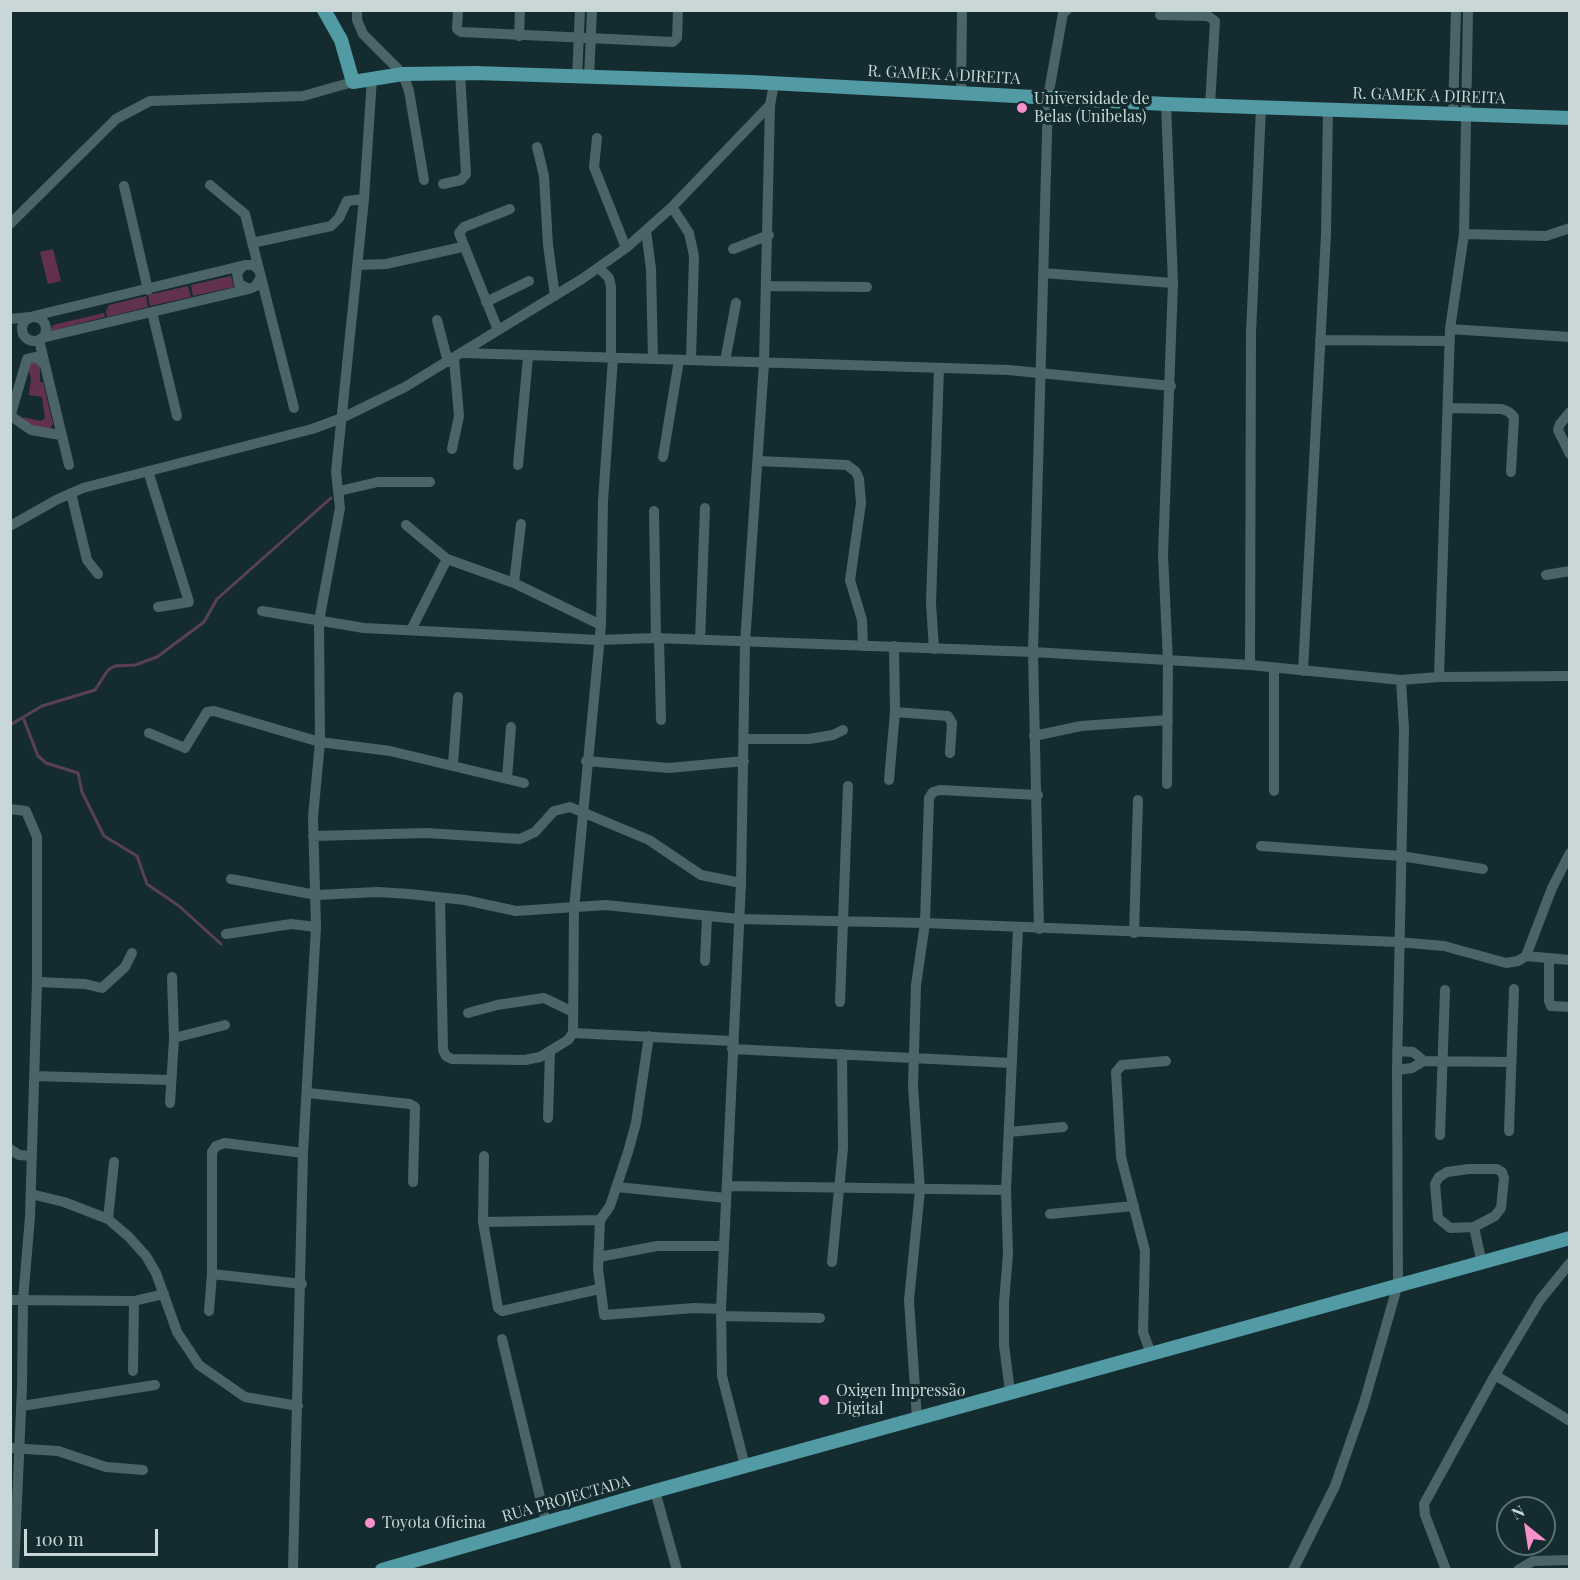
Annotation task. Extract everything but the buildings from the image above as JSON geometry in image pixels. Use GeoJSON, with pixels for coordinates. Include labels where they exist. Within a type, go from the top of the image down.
{"type":"FeatureCollection","features":[{"type":"Feature","properties":{"kind":"main road"},"geometry":{"type":"LineString","coordinates":[[324,10],[340,40],[353,82]]}},
{"type":"Feature","properties":{"kind":"main road","name":"R. GAMEK A DIREITA"},"geometry":{"type":"LineString","coordinates":[[353,82],[403,74],[460,73],[774,84],[1166,104],[1569,118]]}},
{"type":"Feature","properties":{"kind":"main road","name":"RUA PROJECTADA"},"geometry":{"type":"LineString","coordinates":[[382,1569],[399,1567],[655,1491],[1398,1284],[1482,1264],[1569,1239]]}},
{"type":"Feature","properties":{"kind":"street"},"geometry":{"type":"LineString","coordinates":[[357,10],[357,20],[363,34],[403,74],[409,91],[424,180]]}},
{"type":"Feature","properties":{"kind":"street"},"geometry":{"type":"LineString","coordinates":[[458,10],[459,32],[673,42],[677,38],[678,10]]}},
{"type":"Feature","properties":{"kind":"street"},"geometry":{"type":"LineString","coordinates":[[519,36],[520,10]]}},
{"type":"Feature","properties":{"kind":"street"},"geometry":{"type":"LineString","coordinates":[[580,10],[579,38],[583,78]]}},
{"type":"Feature","properties":{"kind":"street"},"geometry":{"type":"LineString","coordinates":[[583,78],[592,39],[592,10]]}},
{"type":"Feature","properties":{"kind":"street"},"geometry":{"type":"LineString","coordinates":[[961,94],[962,10]]}},
{"type":"Feature","properties":{"kind":"street"},"geometry":{"type":"LineString","coordinates":[[1039,929],[1038,795],[1034,736],[1033,652],[1048,97],[1063,13],[1066,10]]}},
{"type":"Feature","properties":{"kind":"street"},"geometry":{"type":"LineString","coordinates":[[1439,677],[1450,329],[1464,234],[1456,10]]}},
{"type":"Feature","properties":{"kind":"street"},"geometry":{"type":"LineString","coordinates":[[1459,113],[1468,10]]}},
{"type":"Feature","properties":{"kind":"street"},"geometry":{"type":"LineString","coordinates":[[1160,15],[1208,16],[1215,21],[1210,105]]}},
{"type":"Feature","properties":{"kind":"street"},"geometry":{"type":"LineString","coordinates":[[443,184],[461,180],[466,174],[460,73]]}},
{"type":"Feature","properties":{"kind":"street"},"geometry":{"type":"LineString","coordinates":[[292,1569],[302,1284],[303,1153],[316,927],[313,836],[320,742],[319,621],[338,523],[339,491],[336,472],[358,265],[372,78]]}},
{"type":"Feature","properties":{"kind":"street"},"geometry":{"type":"LineString","coordinates":[[10,224],[116,119],[150,101],[303,96],[353,82]]}},
{"type":"Feature","properties":{"kind":"street"},"geometry":{"type":"LineString","coordinates":[[745,1466],[722,1376],[721,1313],[741,883],[745,643],[759,461],[768,286],[770,105],[774,84]]}},
{"type":"Feature","properties":{"kind":"street"},"geometry":{"type":"LineString","coordinates":[[1166,104],[1173,283],[1163,555],[1168,662],[1167,784]]}},
{"type":"Feature","properties":{"kind":"street"},"geometry":{"type":"LineString","coordinates":[[10,526],[71,493],[148,471],[230,452],[342,418],[405,387],[555,296],[626,248],[672,207],[770,105]]}},
{"type":"Feature","properties":{"kind":"street"},"geometry":{"type":"LineString","coordinates":[[1250,665],[1251,333],[1261,107]]}},
{"type":"Feature","properties":{"kind":"street"},"geometry":{"type":"LineString","coordinates":[[1303,671],[1320,340],[1328,109]]}},
{"type":"Feature","properties":{"kind":"street"},"geometry":{"type":"LineString","coordinates":[[597,138],[594,167],[626,248]]}},
{"type":"Feature","properties":{"kind":"street"},"geometry":{"type":"LineString","coordinates":[[537,147],[544,176],[548,245],[555,296]]}},
{"type":"Feature","properties":{"kind":"street"},"geometry":{"type":"LineString","coordinates":[[210,185],[242,210],[294,408]]}},
{"type":"Feature","properties":{"kind":"street"},"geometry":{"type":"LineString","coordinates":[[124,186],[148,290]]}},
{"type":"Feature","properties":{"kind":"street"},"geometry":{"type":"LineString","coordinates":[[265,296],[262,291],[242,287],[237,281],[237,273],[244,266],[253,248],[331,226],[339,218],[347,201],[364,199]]}},
{"type":"Feature","properties":{"kind":"street"},"geometry":{"type":"LineString","coordinates":[[672,207],[689,233],[694,256],[691,360]]}},
{"type":"Feature","properties":{"kind":"street"},"geometry":{"type":"LineString","coordinates":[[498,330],[459,237],[460,230],[510,209]]}},
{"type":"Feature","properties":{"kind":"street"},"geometry":{"type":"LineString","coordinates":[[1464,234],[1538,236],[1569,228]]}},
{"type":"Feature","properties":{"kind":"street"},"geometry":{"type":"LineString","coordinates":[[646,231],[651,269],[653,359]]}},
{"type":"Feature","properties":{"kind":"street"},"geometry":{"type":"LineString","coordinates":[[733,249],[769,235]]}},
{"type":"Feature","properties":{"kind":"street"},"geometry":{"type":"LineString","coordinates":[[358,265],[386,264],[462,247]]}},
{"type":"Feature","properties":{"kind":"street"},"geometry":{"type":"LineString","coordinates":[[10,319],[32,317],[244,266],[253,265],[260,274],[259,284],[251,288],[152,312],[32,337],[10,328]]}},
{"type":"Feature","properties":{"kind":"street"},"geometry":{"type":"LineString","coordinates":[[440,898],[443,1050],[446,1056],[452,1059],[513,1061],[540,1057],[568,1040],[573,1033],[574,909],[586,761],[601,625],[603,490],[612,358],[609,278],[599,268]]}},
{"type":"Feature","properties":{"kind":"street"},"geometry":{"type":"LineString","coordinates":[[1043,273],[1173,283]]}},
{"type":"Feature","properties":{"kind":"street"},"geometry":{"type":"LineString","coordinates":[[486,302],[529,281]]}},
{"type":"Feature","properties":{"kind":"street"},"geometry":{"type":"LineString","coordinates":[[768,286],[867,287]]}},
{"type":"Feature","properties":{"kind":"street"},"geometry":{"type":"LineString","coordinates":[[725,361],[736,303]]}},
{"type":"Feature","properties":{"kind":"street"},"geometry":{"type":"LineString","coordinates":[[152,312],[177,416]]}},
{"type":"Feature","properties":{"kind":"street"},"geometry":{"type":"LineString","coordinates":[[60,435],[31,430],[11,417],[28,346],[32,337],[46,326],[42,319],[32,317],[22,325],[32,337],[43,364],[69,465]]}},
{"type":"Feature","properties":{"kind":"street"},"geometry":{"type":"LineString","coordinates":[[437,320],[455,358],[459,416],[452,449]]}},
{"type":"Feature","properties":{"kind":"street"},"geometry":{"type":"LineString","coordinates":[[1450,329],[1569,337]]}},
{"type":"Feature","properties":{"kind":"street"},"geometry":{"type":"LineString","coordinates":[[1320,340],[1450,341]]}},
{"type":"Feature","properties":{"kind":"street"},"geometry":{"type":"LineString","coordinates":[[22,366],[27,359],[33,356],[43,364]]}},
{"type":"Feature","properties":{"kind":"street"},"geometry":{"type":"LineString","coordinates":[[518,465],[528,357]]}},
{"type":"Feature","properties":{"kind":"street"},"geometry":{"type":"LineString","coordinates":[[455,358],[653,359],[1042,373],[1171,386]]}},
{"type":"Feature","properties":{"kind":"street"},"geometry":{"type":"LineString","coordinates":[[663,457],[679,360]]}},
{"type":"Feature","properties":{"kind":"street"},"geometry":{"type":"LineString","coordinates":[[934,648],[931,603],[939,369]]}},
{"type":"Feature","properties":{"kind":"street"},"geometry":{"type":"LineString","coordinates":[[1449,408],[1502,409],[1514,417],[1511,472]]}},
{"type":"Feature","properties":{"kind":"street"},"geometry":{"type":"LineString","coordinates":[[1569,412],[1558,430],[1569,454]]}},
{"type":"Feature","properties":{"kind":"street"},"geometry":{"type":"LineString","coordinates":[[759,461],[847,465],[856,472],[859,479],[861,502],[850,580],[862,620],[863,646]]}},
{"type":"Feature","properties":{"kind":"street"},"geometry":{"type":"LineString","coordinates":[[148,471],[189,602],[158,607]]}},
{"type":"Feature","properties":{"kind":"street"},"geometry":{"type":"LineString","coordinates":[[339,491],[378,482],[430,482]]}},
{"type":"Feature","properties":{"kind":"street"},"geometry":{"type":"LineString","coordinates":[[71,493],[87,560],[98,574]]}},
{"type":"Feature","properties":{"kind":"street"},"geometry":{"type":"LineString","coordinates":[[700,640],[705,508]]}},
{"type":"Feature","properties":{"kind":"street"},"geometry":{"type":"LineString","coordinates":[[654,511],[661,720]]}},
{"type":"Feature","properties":{"kind":"street"},"geometry":{"type":"LineString","coordinates":[[514,583],[521,524]]}},
{"type":"Feature","properties":{"kind":"street"},"geometry":{"type":"LineString","coordinates":[[405,525],[447,559],[514,583],[601,625]]}},
{"type":"Feature","properties":{"kind":"street"},"geometry":{"type":"LineString","coordinates":[[411,630],[447,559]]}},
{"type":"Feature","properties":{"kind":"street"},"geometry":{"type":"LineString","coordinates":[[1546,575],[1569,571]]}},
{"type":"Feature","properties":{"kind":"street"},"geometry":{"type":"LineString","coordinates":[[262,611],[364,628],[598,640],[658,638],[1033,652],[1168,662],[1250,665],[1401,680],[1439,677],[1569,676]]}},
{"type":"Feature","properties":{"kind":"street"},"geometry":{"type":"LineString","coordinates":[[889,780],[895,712],[894,646]]}},
{"type":"Feature","properties":{"kind":"street"},"geometry":{"type":"LineString","coordinates":[[1274,668],[1274,791]]}},
{"type":"Feature","properties":{"kind":"street"},"geometry":{"type":"LineString","coordinates":[[1293,1569],[1335,1486],[1364,1403],[1398,1284],[1398,942],[1404,729],[1401,680]]}},
{"type":"Feature","properties":{"kind":"street"},"geometry":{"type":"LineString","coordinates":[[453,764],[458,697]]}},
{"type":"Feature","properties":{"kind":"street"},"geometry":{"type":"LineString","coordinates":[[149,733],[185,748],[207,712],[214,711],[320,742],[390,751],[453,764],[524,783]]}},
{"type":"Feature","properties":{"kind":"street"},"geometry":{"type":"LineString","coordinates":[[895,712],[948,716],[952,723],[950,753]]}},
{"type":"Feature","properties":{"kind":"street"},"geometry":{"type":"LineString","coordinates":[[1034,736],[1081,726],[1168,720]]}},
{"type":"Feature","properties":{"kind":"street"},"geometry":{"type":"LineString","coordinates":[[507,778],[511,727]]}},
{"type":"Feature","properties":{"kind":"street"},"geometry":{"type":"LineString","coordinates":[[744,739],[776,741],[809,739],[832,735],[843,730]]}},
{"type":"Feature","properties":{"kind":"street"},"geometry":{"type":"LineString","coordinates":[[586,761],[669,768],[744,760]]}},
{"type":"Feature","properties":{"kind":"street"},"geometry":{"type":"LineString","coordinates":[[840,1002],[848,786]]}},
{"type":"Feature","properties":{"kind":"street"},"geometry":{"type":"LineString","coordinates":[[916,1418],[909,1300],[920,1190],[914,1059],[916,986],[925,923],[928,807],[933,792],[1038,795]]}},
{"type":"Feature","properties":{"kind":"street"},"geometry":{"type":"LineString","coordinates":[[1134,933],[1138,800]]}},
{"type":"Feature","properties":{"kind":"street"},"geometry":{"type":"LineString","coordinates":[[313,836],[427,833],[520,839],[535,832],[554,811],[561,807],[570,807],[649,840],[701,876],[741,883]]}},
{"type":"Feature","properties":{"kind":"street"},"geometry":{"type":"LineString","coordinates":[[10,809],[26,811],[37,837],[37,982],[31,1194],[23,1300],[22,1406],[14,1448],[13,1567]]}},
{"type":"Feature","properties":{"kind":"street"},"geometry":{"type":"LineString","coordinates":[[1261,846],[1401,856],[1483,868]]}},
{"type":"Feature","properties":{"kind":"street"},"geometry":{"type":"LineString","coordinates":[[231,879],[316,895],[378,892],[440,898],[516,911],[574,909],[606,905],[738,919],[925,923],[1398,942],[1444,946],[1506,963],[1518,962],[1526,956],[1552,888],[1569,853]]}},
{"type":"Feature","properties":{"kind":"street"},"geometry":{"type":"LineString","coordinates":[[705,961],[707,917]]}},
{"type":"Feature","properties":{"kind":"street"},"geometry":{"type":"LineString","coordinates":[[226,934],[291,924],[316,927]]}},
{"type":"Feature","properties":{"kind":"street"},"geometry":{"type":"LineString","coordinates":[[1011,1392],[1004,1345],[1008,1254],[1006,1190],[1018,928]]}},
{"type":"Feature","properties":{"kind":"street"},"geometry":{"type":"LineString","coordinates":[[37,982],[85,984],[102,988],[125,967],[132,953]]}},
{"type":"Feature","properties":{"kind":"street"},"geometry":{"type":"LineString","coordinates":[[1526,956],[1569,960]]}},
{"type":"Feature","properties":{"kind":"street"},"geometry":{"type":"LineString","coordinates":[[1549,959],[1551,1006],[1569,1007]]}},
{"type":"Feature","properties":{"kind":"street"},"geometry":{"type":"LineString","coordinates":[[170,1103],[174,1038],[172,977]]}},
{"type":"Feature","properties":{"kind":"street"},"geometry":{"type":"LineString","coordinates":[[1509,1131],[1514,989]]}},
{"type":"Feature","properties":{"kind":"street"},"geometry":{"type":"LineString","coordinates":[[1440,1136],[1445,990]]}},
{"type":"Feature","properties":{"kind":"street"},"geometry":{"type":"LineString","coordinates":[[468,1013],[497,1005],[544,998],[573,1012]]}},
{"type":"Feature","properties":{"kind":"street"},"geometry":{"type":"LineString","coordinates":[[174,1038],[225,1025]]}},
{"type":"Feature","properties":{"kind":"street"},"geometry":{"type":"LineString","coordinates":[[573,1033],[649,1036],[914,1059],[1012,1063]]}},
{"type":"Feature","properties":{"kind":"street"},"geometry":{"type":"LineString","coordinates":[[649,1036],[636,1123],[610,1206],[600,1220],[599,1288],[604,1316],[693,1308],[721,1313],[820,1318]]}},
{"type":"Feature","properties":{"kind":"street"},"geometry":{"type":"LineString","coordinates":[[1397,1051],[1413,1052],[1424,1061]]}},
{"type":"Feature","properties":{"kind":"street"},"geometry":{"type":"LineString","coordinates":[[548,1118],[550,1052]]}},
{"type":"Feature","properties":{"kind":"street"},"geometry":{"type":"LineString","coordinates":[[832,1262],[841,1188],[845,1105],[842,1054]]}},
{"type":"Feature","properties":{"kind":"street"},"geometry":{"type":"LineString","coordinates":[[1151,1354],[1143,1332],[1145,1251],[1120,1157],[1116,1072],[1122,1065],[1166,1061]]}},
{"type":"Feature","properties":{"kind":"street"},"geometry":{"type":"LineString","coordinates":[[1397,1070],[1412,1068],[1424,1061],[1511,1062]]}},
{"type":"Feature","properties":{"kind":"street"},"geometry":{"type":"LineString","coordinates":[[34,1076],[171,1080]]}},
{"type":"Feature","properties":{"kind":"street"},"geometry":{"type":"LineString","coordinates":[[308,1093],[410,1104],[415,1107],[413,1182]]}},
{"type":"Feature","properties":{"kind":"street"},"geometry":{"type":"LineString","coordinates":[[1009,1132],[1063,1127]]}},
{"type":"Feature","properties":{"kind":"street"},"geometry":{"type":"LineString","coordinates":[[209,1311],[212,1274],[212,1152],[216,1146],[225,1143],[303,1153]]}},
{"type":"Feature","properties":{"kind":"street"},"geometry":{"type":"LineString","coordinates":[[13,1152],[32,1156]]}},
{"type":"Feature","properties":{"kind":"street"},"geometry":{"type":"LineString","coordinates":[[484,1156],[483,1222],[496,1304],[502,1311],[599,1288]]}},
{"type":"Feature","properties":{"kind":"street"},"geometry":{"type":"LineString","coordinates":[[108,1219],[114,1162]]}},
{"type":"Feature","properties":{"kind":"street"},"geometry":{"type":"LineString","coordinates":[[1497,1169],[1504,1178],[1501,1208],[1495,1216],[1474,1227],[1450,1228],[1444,1225],[1438,1218],[1435,1184],[1447,1172],[1497,1169]]}},
{"type":"Feature","properties":{"kind":"street"},"geometry":{"type":"LineString","coordinates":[[728,1186],[1006,1190]]}},
{"type":"Feature","properties":{"kind":"street"},"geometry":{"type":"LineString","coordinates":[[617,1187],[726,1198]]}},
{"type":"Feature","properties":{"kind":"street"},"geometry":{"type":"LineString","coordinates":[[31,1194],[64,1202],[108,1219],[146,1256],[164,1294],[177,1332],[199,1365],[245,1397],[298,1406]]}},
{"type":"Feature","properties":{"kind":"street"},"geometry":{"type":"LineString","coordinates":[[1050,1214],[1134,1206]]}},
{"type":"Feature","properties":{"kind":"street"},"geometry":{"type":"LineString","coordinates":[[483,1222],[600,1220]]}},
{"type":"Feature","properties":{"kind":"street"},"geometry":{"type":"LineString","coordinates":[[1474,1227],[1482,1264]]}},
{"type":"Feature","properties":{"kind":"street"},"geometry":{"type":"LineString","coordinates":[[599,1257],[657,1246],[724,1246]]}},
{"type":"Feature","properties":{"kind":"street"},"geometry":{"type":"LineString","coordinates":[[1446,1569],[1423,1506],[1495,1374],[1540,1300],[1569,1263]]}},
{"type":"Feature","properties":{"kind":"street"},"geometry":{"type":"LineString","coordinates":[[212,1274],[302,1284]]}},
{"type":"Feature","properties":{"kind":"street"},"geometry":{"type":"LineString","coordinates":[[10,1300],[134,1301],[164,1294]]}},
{"type":"Feature","properties":{"kind":"street"},"geometry":{"type":"LineString","coordinates":[[133,1371],[134,1301]]}},
{"type":"Feature","properties":{"kind":"street"},"geometry":{"type":"LineString","coordinates":[[502,1339],[546,1522]]}},
{"type":"Feature","properties":{"kind":"street"},"geometry":{"type":"LineString","coordinates":[[1495,1374],[1569,1421]]}},
{"type":"Feature","properties":{"kind":"street"},"geometry":{"type":"LineString","coordinates":[[22,1406],[155,1385]]}},
{"type":"Feature","properties":{"kind":"street"},"geometry":{"type":"LineString","coordinates":[[10,1387],[22,1387]]}},
{"type":"Feature","properties":{"kind":"street"},"geometry":{"type":"LineString","coordinates":[[14,1448],[58,1451],[106,1467],[143,1470]]}},
{"type":"Feature","properties":{"kind":"street"},"geometry":{"type":"LineString","coordinates":[[655,1491],[677,1569]]}},
{"type":"Feature","properties":{"kind":"street"},"geometry":{"type":"LineString","coordinates":[[1518,1569],[1533,1561],[1569,1560]]}},
{"type":"Feature","properties":{"kind":"shaded area"},"geometry":{"type":"Polygon","coordinates":[[[53,249],[61,281],[48,284],[40,252],[53,249]]]}},
{"type":"Feature","properties":{"kind":"shaded area"},"geometry":{"type":"Polygon","coordinates":[[[231,276],[234,287],[193,296],[191,285],[231,276]]]}},
{"type":"Feature","properties":{"kind":"shaded area"},"geometry":{"type":"Polygon","coordinates":[[[188,286],[191,297],[150,306],[148,295],[188,286]]]}},
{"type":"Feature","properties":{"kind":"shaded area"},"geometry":{"type":"Polygon","coordinates":[[[146,296],[148,307],[107,317],[106,311],[109,305],[146,296]]]}},
{"type":"Feature","properties":{"kind":"shaded area"},"geometry":{"type":"Polygon","coordinates":[[[104,313],[105,317],[50,331],[53,325],[104,313]]]}},
{"type":"Feature","properties":{"kind":"shaded area"},"geometry":{"type":"Polygon","coordinates":[[[35,362],[40,366],[40,382],[43,382],[53,424],[50,429],[31,426],[22,417],[41,421],[45,418],[42,397],[29,395],[31,378],[28,369],[30,363],[35,362]]]}},
{"type":"Feature","properties":{"kind":"waterway"},"geometry":{"type":"LineString","coordinates":[[10,725],[42,706],[95,690],[108,670],[115,666],[135,665],[157,657],[204,622],[217,599],[331,498]]}},
{"type":"Feature","properties":{"kind":"waterway"},"geometry":{"type":"LineString","coordinates":[[24,720],[38,756],[46,763],[78,773],[82,792],[104,836],[137,856],[147,884],[179,906],[221,944]]}},
{"type":"Feature","properties":{"kind":"place","name":"Universidade de Belas (Unibelas)"},"geometry":{"type":"Point","coordinates":[1022,108]}},
{"type":"Feature","properties":{"kind":"place","name":"Oxigen Impressão Digital"},"geometry":{"type":"Point","coordinates":[824,1400]}},
{"type":"Feature","properties":{"kind":"place","name":"Toyota Oficina"},"geometry":{"type":"Point","coordinates":[370,1523]}}]}
